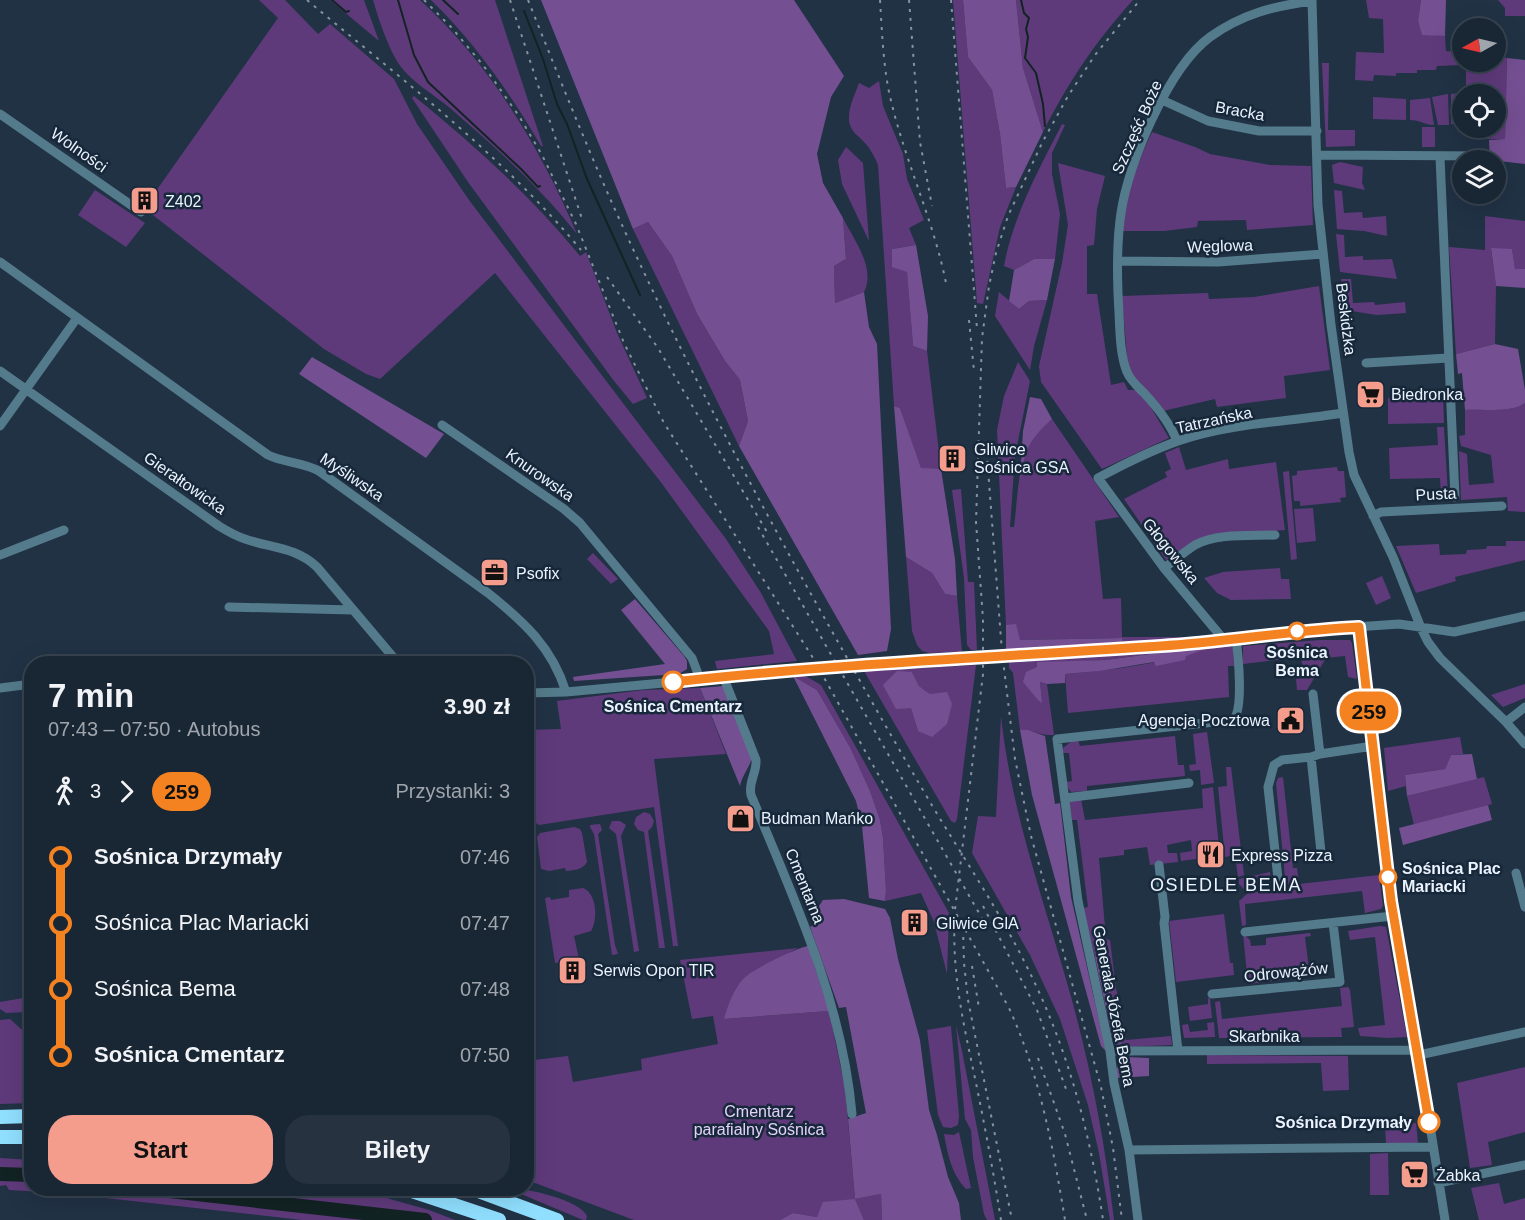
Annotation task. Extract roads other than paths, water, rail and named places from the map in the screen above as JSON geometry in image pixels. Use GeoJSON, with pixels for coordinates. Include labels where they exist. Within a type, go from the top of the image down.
{"type":"FeatureCollection","features":[{"type":"Feature","properties":{"kind":"highway"},"geometry":{"type":"LineString","coordinates":[[0,1117],[24,1116]]}},
{"type":"Feature","properties":{"kind":"highway"},"geometry":{"type":"LineString","coordinates":[[0,1137],[24,1137]]}},
{"type":"Feature","properties":{"kind":"highway"},"geometry":{"type":"LineString","coordinates":[[427,1196],[499,1220]]}},
{"type":"Feature","properties":{"kind":"highway"},"geometry":{"type":"LineString","coordinates":[[492,1196],[556,1220]]}},
{"type":"Feature","properties":{"kind":"street","name":"Szczęść Boże"},"geometry":{"type":"LineString","coordinates":[[1178,441],[1165,418],[1126,372],[1119,319],[1118,261],[1121,213],[1129,177],[1162,100],[1190,57],[1209,37],[1252,13],[1281,5],[1312,1]]}},
{"type":"Feature","properties":{"kind":"street","name":"Beskidzka"},"geometry":{"type":"LineString","coordinates":[[1312,1],[1318,205],[1343,413],[1354,475],[1393,557],[1420,628],[1440,658],[1506,722],[1525,744]]}},
{"type":"Feature","properties":{"kind":"street","name":"Bracka"},"geometry":{"type":"LineString","coordinates":[[1162,100],[1208,121],[1259,131],[1317,131]]}},
{"type":"Feature","properties":{"kind":"street","name":"Wolności"},"geometry":{"type":"LineString","coordinates":[[0,114],[141,212]]}},
{"type":"Feature","properties":{"kind":"street"},"geometry":{"type":"LineString","coordinates":[[1317,155],[1452,156]]}},
{"type":"Feature","properties":{"kind":"street"},"geometry":{"type":"LineString","coordinates":[[1440,156],[1455,497]]}},
{"type":"Feature","properties":{"kind":"street","name":"Węglowa"},"geometry":{"type":"LineString","coordinates":[[1118,261],[1218,262],[1323,254]]}},
{"type":"Feature","properties":{"kind":"street","name":"Myśliwska"},"geometry":{"type":"LineString","coordinates":[[0,262],[268,455],[280,460],[307,465],[319,471],[489,593],[543,644],[553,659],[566,692]]}},
{"type":"Feature","properties":{"kind":"street"},"geometry":{"type":"LineString","coordinates":[[0,426],[77,318]]}},
{"type":"Feature","properties":{"kind":"street"},"geometry":{"type":"LineString","coordinates":[[1366,363],[1448,358]]}},
{"type":"Feature","properties":{"kind":"street","name":"Gierałtowicka"},"geometry":{"type":"LineString","coordinates":[[0,372],[219,526],[247,539],[295,551],[307,558],[392,656]]}},
{"type":"Feature","properties":{"kind":"street","name":"Tatrzańska"},"geometry":{"type":"LineString","coordinates":[[1098,478],[1136,458],[1178,441],[1226,429],[1343,413]]}},
{"type":"Feature","properties":{"kind":"street","name":"Knurowska"},"geometry":{"type":"LineString","coordinates":[[442,424],[573,516],[692,658],[697,666],[700,679]]}},
{"type":"Feature","properties":{"kind":"street","name":"Głogowska"},"geometry":{"type":"LineString","coordinates":[[1098,478],[1164,568],[1224,640]]}},
{"type":"Feature","properties":{"kind":"street","name":"Pusta"},"geometry":{"type":"LineString","coordinates":[[1373,516],[1381,512],[1502,506]]}},
{"type":"Feature","properties":{"kind":"street"},"geometry":{"type":"LineString","coordinates":[[0,555],[64,530]]}},
{"type":"Feature","properties":{"kind":"street"},"geometry":{"type":"LineString","coordinates":[[1164,568],[1205,541],[1230,537],[1275,535]]}},
{"type":"Feature","properties":{"kind":"street"},"geometry":{"type":"LineString","coordinates":[[229,607],[353,610]]}},
{"type":"Feature","properties":{"kind":"street"},"geometry":{"type":"LineString","coordinates":[[856,666],[1192,644],[1305,630],[1406,624],[1454,632],[1525,616]]}},
{"type":"Feature","properties":{"kind":"street"},"geometry":{"type":"LineString","coordinates":[[1359,627],[1394,916],[1445,1220]]}},
{"type":"Feature","properties":{"kind":"street","name":"Generała Józefa Bema"},"geometry":{"type":"LineString","coordinates":[[1138,1220],[1130,1150],[1114,1083],[1110,1051],[1078,902],[1057,739],[1235,719],[1239,705],[1236,638]]}},
{"type":"Feature","properties":{"kind":"street"},"geometry":{"type":"LineString","coordinates":[[534,693],[566,692],[803,670]]}},
{"type":"Feature","properties":{"kind":"street","name":"Cmentarna"},"geometry":{"type":"LineString","coordinates":[[723,676],[755,754],[757,765],[749,784],[751,795],[805,926],[830,996],[842,1045],[852,1114]]}},
{"type":"Feature","properties":{"kind":"street"},"geometry":{"type":"LineString","coordinates":[[0,688],[24,685]]}},
{"type":"Feature","properties":{"kind":"street"},"geometry":{"type":"LineString","coordinates":[[1313,694],[1320,754]]}},
{"type":"Feature","properties":{"kind":"street"},"geometry":{"type":"LineString","coordinates":[[1506,722],[1525,707]]}},
{"type":"Feature","properties":{"kind":"street"},"geometry":{"type":"LineString","coordinates":[[1278,888],[1268,787],[1274,765],[1279,761],[1373,746]]}},
{"type":"Feature","properties":{"kind":"street"},"geometry":{"type":"LineString","coordinates":[[1311,757],[1321,852]]}},
{"type":"Feature","properties":{"kind":"street"},"geometry":{"type":"LineString","coordinates":[[1065,798],[1189,783]]}},
{"type":"Feature","properties":{"kind":"street"},"geometry":{"type":"LineString","coordinates":[[1159,865],[1178,1051]]}},
{"type":"Feature","properties":{"kind":"street"},"geometry":{"type":"LineString","coordinates":[[1516,873],[1525,907]]}},
{"type":"Feature","properties":{"kind":"street"},"geometry":{"type":"LineString","coordinates":[[1245,932],[1394,916]]}},
{"type":"Feature","properties":{"kind":"street","name":"Odrowążów"},"geometry":{"type":"LineString","coordinates":[[1212,994],[1340,982],[1333,923]]}},
{"type":"Feature","properties":{"kind":"street","name":"Skarbnika"},"geometry":{"type":"LineString","coordinates":[[1110,1051],[1418,1052],[1525,1032]]}},
{"type":"Feature","properties":{"kind":"street"},"geometry":{"type":"LineString","coordinates":[[1130,1150],[1433,1147]]}},
{"type":"Feature","properties":{"kind":"street"},"geometry":{"type":"LineString","coordinates":[[1438,1183],[1525,1165]]}},
{"type":"Feature","properties":{"kind":"waterway"},"geometry":{"type":"LineString","coordinates":[[332,0],[346,12],[349,11]]}},
{"type":"Feature","properties":{"kind":"waterway"},"geometry":{"type":"LineString","coordinates":[[398,0],[414,55],[428,82],[538,187],[540,186]]}},
{"type":"Feature","properties":{"kind":"waterway"},"geometry":{"type":"LineString","coordinates":[[443,0],[458,14]]}},
{"type":"Feature","properties":{"kind":"waterway"},"geometry":{"type":"LineString","coordinates":[[1021,0],[1024,13],[1029,18],[1026,29],[1028,37],[1025,58],[1036,73],[1045,126]]}},
{"type":"Feature","properties":{"kind":"waterway"},"geometry":{"type":"LineString","coordinates":[[524,11],[587,179],[640,295]]}},
{"type":"Feature","properties":{"kind":"waterway"},"geometry":{"type":"LineString","coordinates":[[0,1174],[24,1175]]}},
{"type":"Feature","properties":{"kind":"waterway"},"geometry":{"type":"LineString","coordinates":[[214,1196],[425,1220]]}},
{"type":"Feature","properties":{"kind":"tunnel"},"geometry":{"type":"LineString","coordinates":[[837,668],[856,666]]}},
{"type":"Feature","properties":{"kind":"tunnel"},"geometry":{"type":"LineString","coordinates":[[803,670],[833,668]]}},
{"type":"Feature","properties":{"kind":"railway"},"geometry":{"type":"LineString","coordinates":[[307,0],[484,150],[518,182],[581,250]]}},
{"type":"Feature","properties":{"kind":"railway"},"geometry":{"type":"LineString","coordinates":[[424,0],[451,27],[483,65],[519,116],[542,155],[576,224],[624,343],[664,423],[813,658],[1009,1008],[1029,1060],[1044,1112],[1065,1220]]}},
{"type":"Feature","properties":{"kind":"railway"},"geometry":{"type":"LineString","coordinates":[[510,0],[583,222]]}},
{"type":"Feature","properties":{"kind":"railway"},"geometry":{"type":"LineString","coordinates":[[528,0],[617,214],[706,398],[802,578],[911,770],[1004,923],[1027,967],[1054,1027],[1075,1090],[1091,1154],[1103,1220]]}},
{"type":"Feature","properties":{"kind":"railway"},"geometry":{"type":"LineString","coordinates":[[880,0],[889,92],[902,140],[934,235],[946,283]]}},
{"type":"Feature","properties":{"kind":"railway"},"geometry":{"type":"LineString","coordinates":[[909,0],[920,142],[932,206]]}},
{"type":"Feature","properties":{"kind":"railway"},"geometry":{"type":"LineString","coordinates":[[951,0],[977,329]]}},
{"type":"Feature","properties":{"kind":"railway"},"geometry":{"type":"LineString","coordinates":[[1001,1220],[960,1000],[954,934],[983,674],[983,619],[976,522],[982,338],[996,253],[1008,216],[1042,143],[1068,96],[1095,55],[1140,0]]}},
{"type":"Feature","properties":{"kind":"railway"},"geometry":{"type":"LineString","coordinates":[[607,277],[658,348],[767,532]]}},
{"type":"Feature","properties":{"kind":"railway"},"geometry":{"type":"LineString","coordinates":[[969,320],[974,371]]}},
{"type":"Feature","properties":{"kind":"railway"},"geometry":{"type":"LineString","coordinates":[[986,443],[1002,652],[1015,759],[1031,836],[1101,1087],[1113,1148],[1122,1220]]}},
{"type":"Feature","properties":{"kind":"railway"},"geometry":{"type":"LineString","coordinates":[[758,527],[983,920]]}},
{"type":"Feature","properties":{"kind":"railway"},"geometry":{"type":"LineString","coordinates":[[983,906],[1037,1010],[1066,1089]]}},
{"type":"Feature","properties":{"kind":"railway"},"geometry":{"type":"LineString","coordinates":[[963,928],[968,1000],[1012,1220]]}},
{"type":"Feature","properties":{"kind":"railway"},"geometry":{"type":"LineString","coordinates":[[972,966],[979,1008]]}},
{"type":"Feature","properties":{"kind":"railway"},"geometry":{"type":"LineString","coordinates":[[1038,1058],[1065,1134],[1087,1220]]}},
{"type":"Feature","properties":{"kind":"place","name":"Z402"},"geometry":{"type":"Point","coordinates":[144,201]}},
{"type":"Feature","properties":{"kind":"place","name":"Biedronka"},"geometry":{"type":"Point","coordinates":[1370,394]}},
{"type":"Feature","properties":{"kind":"place","name":"Gliwice Sośnica GSA"},"geometry":{"type":"Point","coordinates":[953,458]}},
{"type":"Feature","properties":{"kind":"place","name":"Psofix"},"geometry":{"type":"Point","coordinates":[495,573]}},
{"type":"Feature","properties":{"kind":"place","name":"Sośnica Bema"},"geometry":{"type":"Point","coordinates":[1297,631]}},
{"type":"Feature","properties":{"kind":"place","name":"Sośnica Cmentarz"},"geometry":{"type":"Point","coordinates":[673,682]}},
{"type":"Feature","properties":{"kind":"place","name":"Agencja Pocztowa"},"geometry":{"type":"Point","coordinates":[1291,720]}},
{"type":"Feature","properties":{"kind":"place","name":"Budman Mańko"},"geometry":{"type":"Point","coordinates":[740,818]}},
{"type":"Feature","properties":{"kind":"place","name":"Express Pizza"},"geometry":{"type":"Point","coordinates":[1210,855]}},
{"type":"Feature","properties":{"kind":"place","name":"Sośnica Plac Mariacki"},"geometry":{"type":"Point","coordinates":[1388,877]}},
{"type":"Feature","properties":{"kind":"place","name":"Gliwice GlA"},"geometry":{"type":"Point","coordinates":[915,923]}},
{"type":"Feature","properties":{"kind":"place","name":"Serwis Opon TIR"},"geometry":{"type":"Point","coordinates":[572,970]}},
{"type":"Feature","properties":{"kind":"place","name":"Sośnica Drzymały"},"geometry":{"type":"Point","coordinates":[1429,1122]}},
{"type":"Feature","properties":{"kind":"place","name":"Żabka"},"geometry":{"type":"Point","coordinates":[1415,1175]}},
{"type":"Feature","properties":{"kind":"district","name":"OSIEDLE BEMA"},"geometry":{"type":"Point","coordinates":[1226,885]}},
{"type":"Feature","properties":{"kind":"park label","name":"Cmentarz parafialny Sośnica"},"geometry":{"type":"Point","coordinates":[759,1120]}}]}
